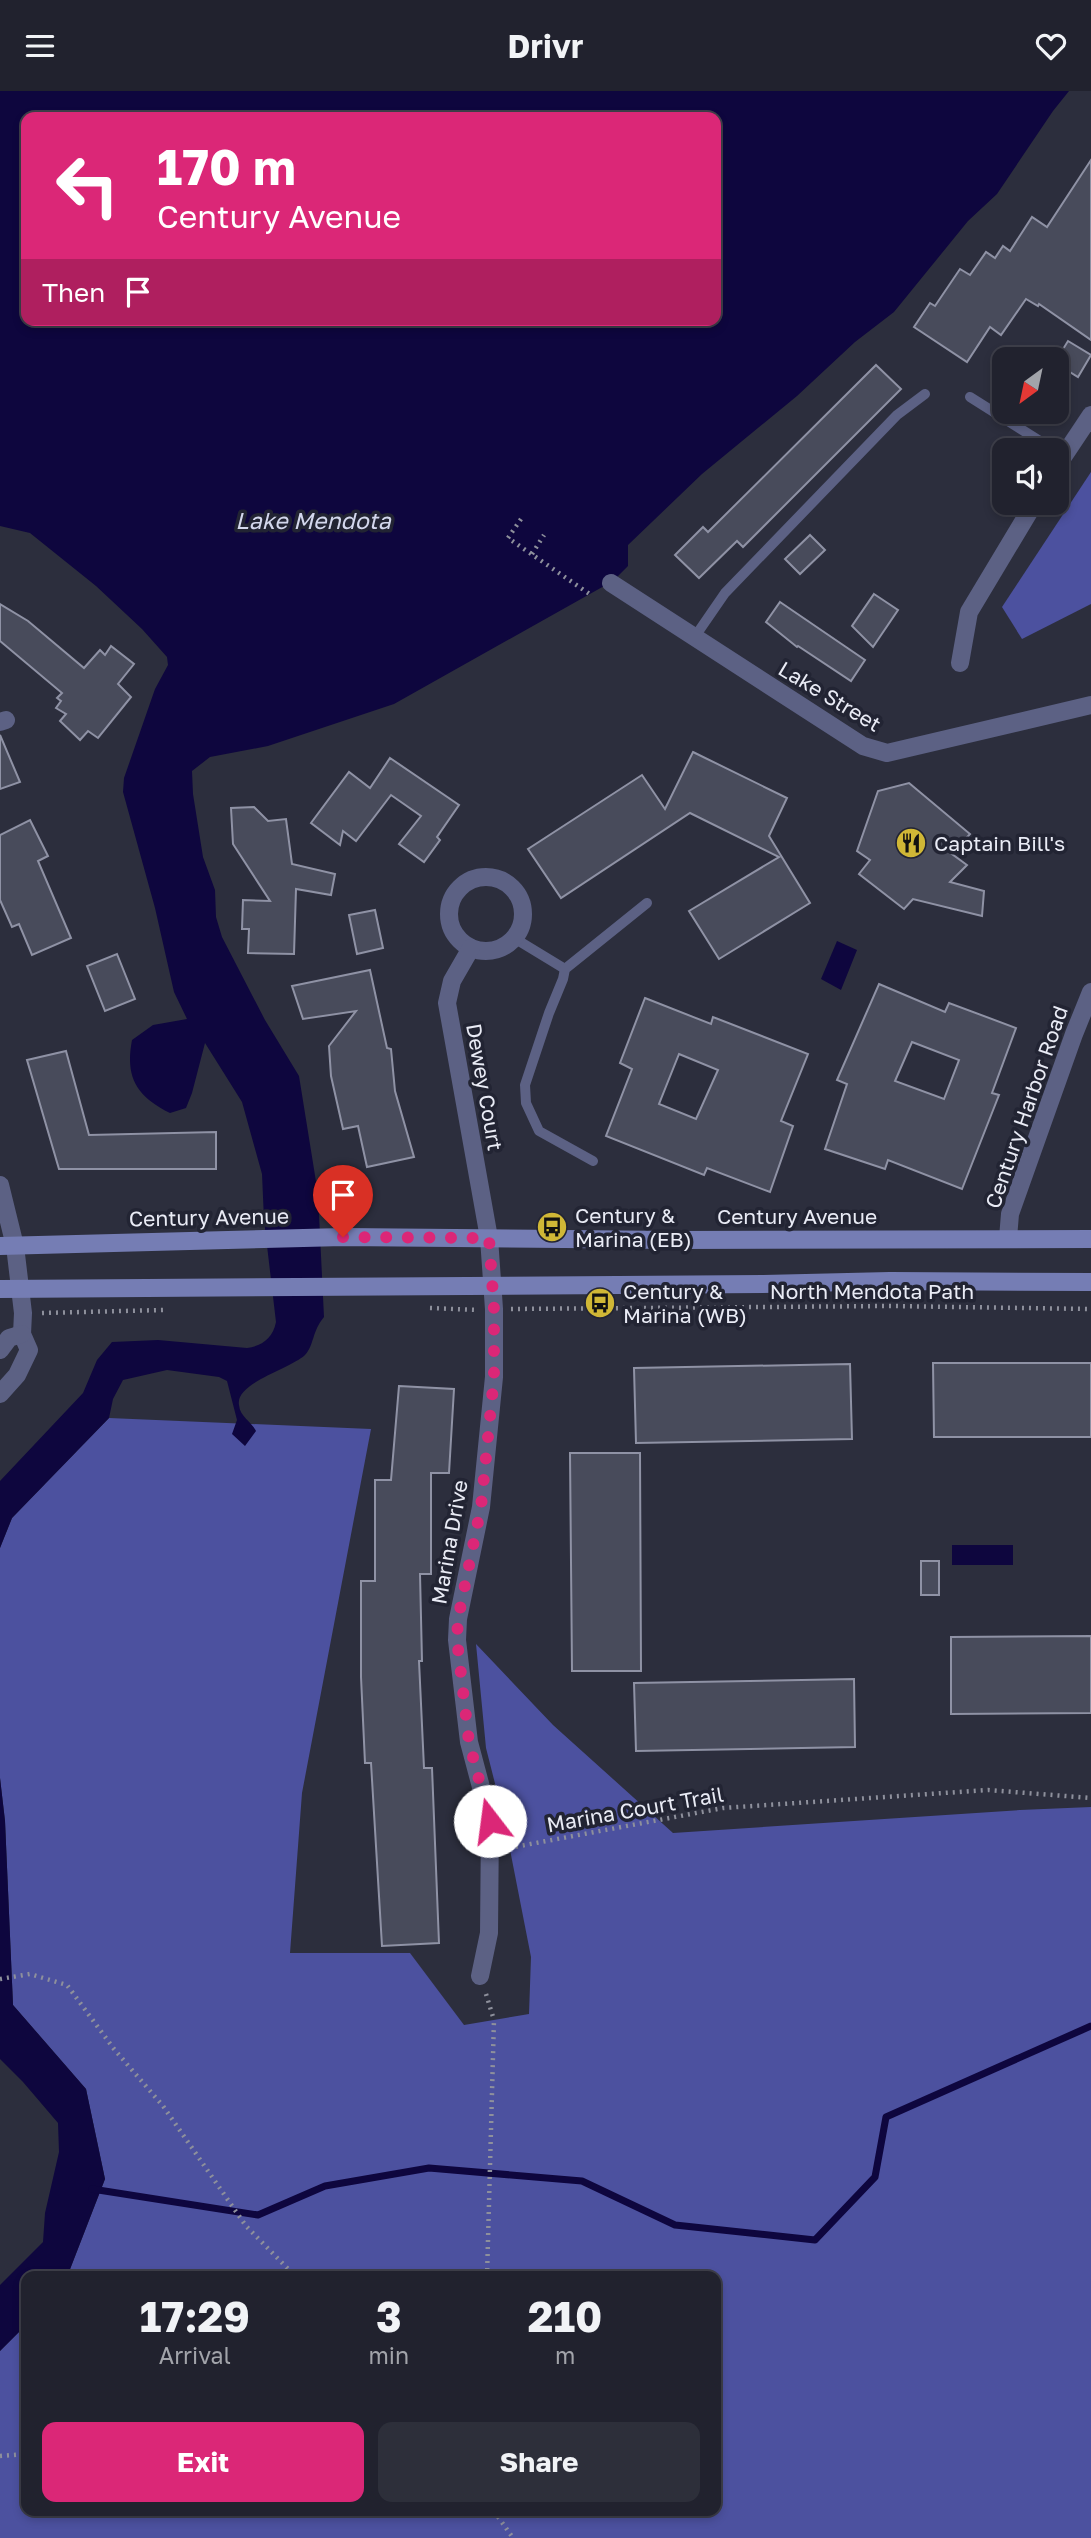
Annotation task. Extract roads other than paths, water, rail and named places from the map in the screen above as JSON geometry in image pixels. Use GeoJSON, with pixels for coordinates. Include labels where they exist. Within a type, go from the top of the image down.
{"type":"FeatureCollection","features":[{"type":"Feature","properties":{"kind":"main road","name":"Century Avenue"},"geometry":{"type":"LineString","coordinates":[[8,1246],[358,1237],[676,1240],[1091,1239]]}},
{"type":"Feature","properties":{"kind":"main road"},"geometry":{"type":"LineString","coordinates":[[0,1289],[890,1281],[1091,1282]]}},
{"type":"Feature","properties":{"kind":"street"},"geometry":{"type":"LineString","coordinates":[[1069,442],[1091,415]]}},
{"type":"Feature","properties":{"kind":"street"},"geometry":{"type":"LineString","coordinates":[[960,663],[970,612],[1027,515]]}},
{"type":"Feature","properties":{"kind":"street","name":"Lake Street"},"geometry":{"type":"LineString","coordinates":[[611,583],[863,746],[887,753],[1091,705]]}},
{"type":"Feature","properties":{"kind":"street"},"geometry":{"type":"LineString","coordinates":[[486,877],[508,885],[521,904],[520,928],[514,938],[505,946],[482,951],[461,941],[453,931],[449,919],[449,906],[454,895],[463,885],[474,879],[486,877]]}},
{"type":"Feature","properties":{"kind":"street","name":"Dewey Court"},"geometry":{"type":"LineString","coordinates":[[471,948],[452,981],[447,1003],[489,1238]]}},
{"type":"Feature","properties":{"kind":"street","name":"Century Harbor Road"},"geometry":{"type":"LineString","coordinates":[[1008,1238],[1010,1214],[1091,992]]}},
{"type":"Feature","properties":{"kind":"street"},"geometry":{"type":"LineString","coordinates":[[0,1185],[8,1246],[20,1289],[22,1335],[29,1350],[18,1374],[0,1394]]}},
{"type":"Feature","properties":{"kind":"street","name":"Marina Drive"},"geometry":{"type":"LineString","coordinates":[[482,1981],[489,1933],[490,1821],[469,1742],[457,1640],[458,1619],[482,1494],[494,1377],[489,1238]]}},
{"type":"Feature","properties":{"kind":"street"},"geometry":{"type":"LineString","coordinates":[[0,1350],[9,1338],[22,1335]]}},
{"type":"Feature","properties":{"kind":"lane"},"geometry":{"type":"LineString","coordinates":[[694,638],[725,593],[897,415],[925,394]]}},
{"type":"Feature","properties":{"kind":"lane"},"geometry":{"type":"LineString","coordinates":[[970,397],[1031,438]]}},
{"type":"Feature","properties":{"kind":"lane"},"geometry":{"type":"LineString","coordinates":[[593,1161],[539,1131],[526,1103],[525,1085],[565,969],[647,903]]}},
{"type":"Feature","properties":{"kind":"lane"},"geometry":{"type":"LineString","coordinates":[[514,938],[565,969]]}},
{"type":"Feature","properties":{"kind":"water","name":"Lake Mendota"},"geometry":{"type":"Polygon","coordinates":[[[0,91],[1069,91],[997,194],[968,221],[894,312],[855,342],[797,396],[702,474],[628,545],[628,566],[613,581],[394,704],[268,746],[210,757],[192,771],[203,857],[215,890],[216,917],[222,937],[265,1020],[299,1076],[318,1194],[324,1317],[305,1355],[254,1383],[240,1397],[241,1413],[256,1431],[245,1446],[232,1434],[237,1420],[227,1381],[219,1377],[167,1370],[123,1380],[113,1399],[109,1418],[12,1518],[0,1548],[0,1481],[83,1393],[97,1360],[112,1342],[158,1340],[247,1348],[266,1340],[276,1322],[264,1220],[262,1174],[242,1102],[205,1043],[186,1108],[170,1113],[158,1107],[141,1092],[130,1065],[132,1040],[153,1025],[187,1019],[174,992],[155,908],[123,792],[124,778],[155,689],[168,665],[167,657],[142,629],[96,586],[30,533],[0,526],[0,91]]]}},
{"type":"Feature","properties":{"kind":"water"},"geometry":{"type":"Polygon","coordinates":[[[837,941],[857,950],[841,990],[821,979],[837,941]]]}},
{"type":"Feature","properties":{"kind":"water"},"geometry":{"type":"Polygon","coordinates":[[[952,1545],[1013,1545],[1013,1565],[952,1565],[952,1545]]]}},
{"type":"Feature","properties":{"kind":"water"},"geometry":{"type":"Polygon","coordinates":[[[0,1778],[5,1821],[13,2005],[86,2089],[105,2179],[69,2271],[21,2271],[21,2330],[0,2351],[0,2285],[43,2242],[45,2213],[59,2152],[58,2123],[0,2059],[0,1778]]]}},
{"type":"Feature","properties":{"kind":"waterway"},"geometry":{"type":"LineString","coordinates":[[92,2189],[258,2215],[325,2186],[429,2168],[582,2181],[675,2225],[815,2240],[875,2177],[886,2117],[1091,2026]]}},
{"type":"Feature","properties":{"kind":"place","name":"Captain Bill's"},"geometry":{"type":"Point","coordinates":[911,843]}},
{"type":"Feature","properties":{"kind":"place","name":"Century & Marina (EB)"},"geometry":{"type":"Point","coordinates":[552,1227]}},
{"type":"Feature","properties":{"kind":"place","name":"Century & Marina (WB)"},"geometry":{"type":"Point","coordinates":[600,1303]}}]}
